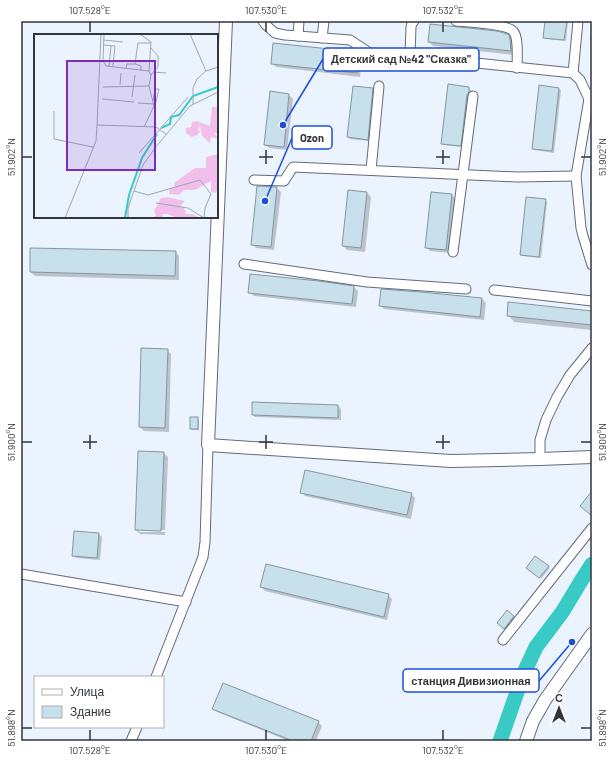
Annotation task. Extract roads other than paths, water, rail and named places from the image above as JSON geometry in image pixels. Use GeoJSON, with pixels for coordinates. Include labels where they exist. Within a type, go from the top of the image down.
{"type":"FeatureCollection","features":[{"type":"Feature","properties":{"kind":"street"},"geometry":{"type":"LineString","coordinates":[[218,210],[226,21]]}},
{"type":"Feature","properties":{"kind":"street"},"geometry":{"type":"LineString","coordinates":[[263,21],[275,33],[350,40],[370,53],[573,73],[580,80],[590,96],[576,176],[581,228],[592,265]]}},
{"type":"Feature","properties":{"kind":"street"},"geometry":{"type":"LineString","coordinates":[[298,36],[299,21]]}},
{"type":"Feature","properties":{"kind":"street"},"geometry":{"type":"LineString","coordinates":[[322,38],[324,21]]}},
{"type":"Feature","properties":{"kind":"street"},"geometry":{"type":"LineString","coordinates":[[410,56],[411,27],[414,21]]}},
{"type":"Feature","properties":{"kind":"street"},"geometry":{"type":"LineString","coordinates":[[456,21],[500,26],[514,31],[517,39],[517,68]]}},
{"type":"Feature","properties":{"kind":"street"},"geometry":{"type":"LineString","coordinates":[[573,73],[578,21]]}},
{"type":"Feature","properties":{"kind":"street"},"geometry":{"type":"LineString","coordinates":[[371,170],[380,86]]}},
{"type":"Feature","properties":{"kind":"street"},"geometry":{"type":"LineString","coordinates":[[453,252],[473,96]]}},
{"type":"Feature","properties":{"kind":"street"},"geometry":{"type":"LineString","coordinates":[[254,180],[284,180],[293,167],[517,177],[576,176]]}},
{"type":"Feature","properties":{"kind":"street"},"geometry":{"type":"LineString","coordinates":[[156,676],[203,557],[205,542],[218,218]]}},
{"type":"Feature","properties":{"kind":"street"},"geometry":{"type":"LineString","coordinates":[[244,264],[367,282],[466,289]]}},
{"type":"Feature","properties":{"kind":"street"},"geometry":{"type":"LineString","coordinates":[[494,290],[592,301]]}},
{"type":"Feature","properties":{"kind":"street"},"geometry":{"type":"LineString","coordinates":[[540,459],[540,440],[549,414],[570,376],[592,348]]}},
{"type":"Feature","properties":{"kind":"street"},"geometry":{"type":"LineString","coordinates":[[208,446],[451,461],[592,457]]}},
{"type":"Feature","properties":{"kind":"street"},"geometry":{"type":"LineString","coordinates":[[503,640],[592,528]]}},
{"type":"Feature","properties":{"kind":"street"},"geometry":{"type":"LineString","coordinates":[[21,574],[186,602]]}},
{"type":"Feature","properties":{"kind":"street"},"geometry":{"type":"LineString","coordinates":[[526,741],[533,721],[545,700],[592,634]]}},
{"type":"Feature","properties":{"kind":"street"},"geometry":{"type":"LineString","coordinates":[[131,741],[137,728]]}},
{"type":"Feature","properties":{"kind":"waterway"},"geometry":{"type":"LineString","coordinates":[[500,741],[523,675],[536,647],[563,611],[592,564]]}},
{"type":"Feature","properties":{"kind":"place","name":"Детский сад №42 \"Сказка\""},"geometry":{"type":"Point","coordinates":[283,125]}},
{"type":"Feature","properties":{"kind":"place","name":"Ozon"},"geometry":{"type":"Point","coordinates":[265,201]}},
{"type":"Feature","properties":{"kind":"place","name":"станция Дивизионная"},"geometry":{"type":"Point","coordinates":[572,642]}}]}
